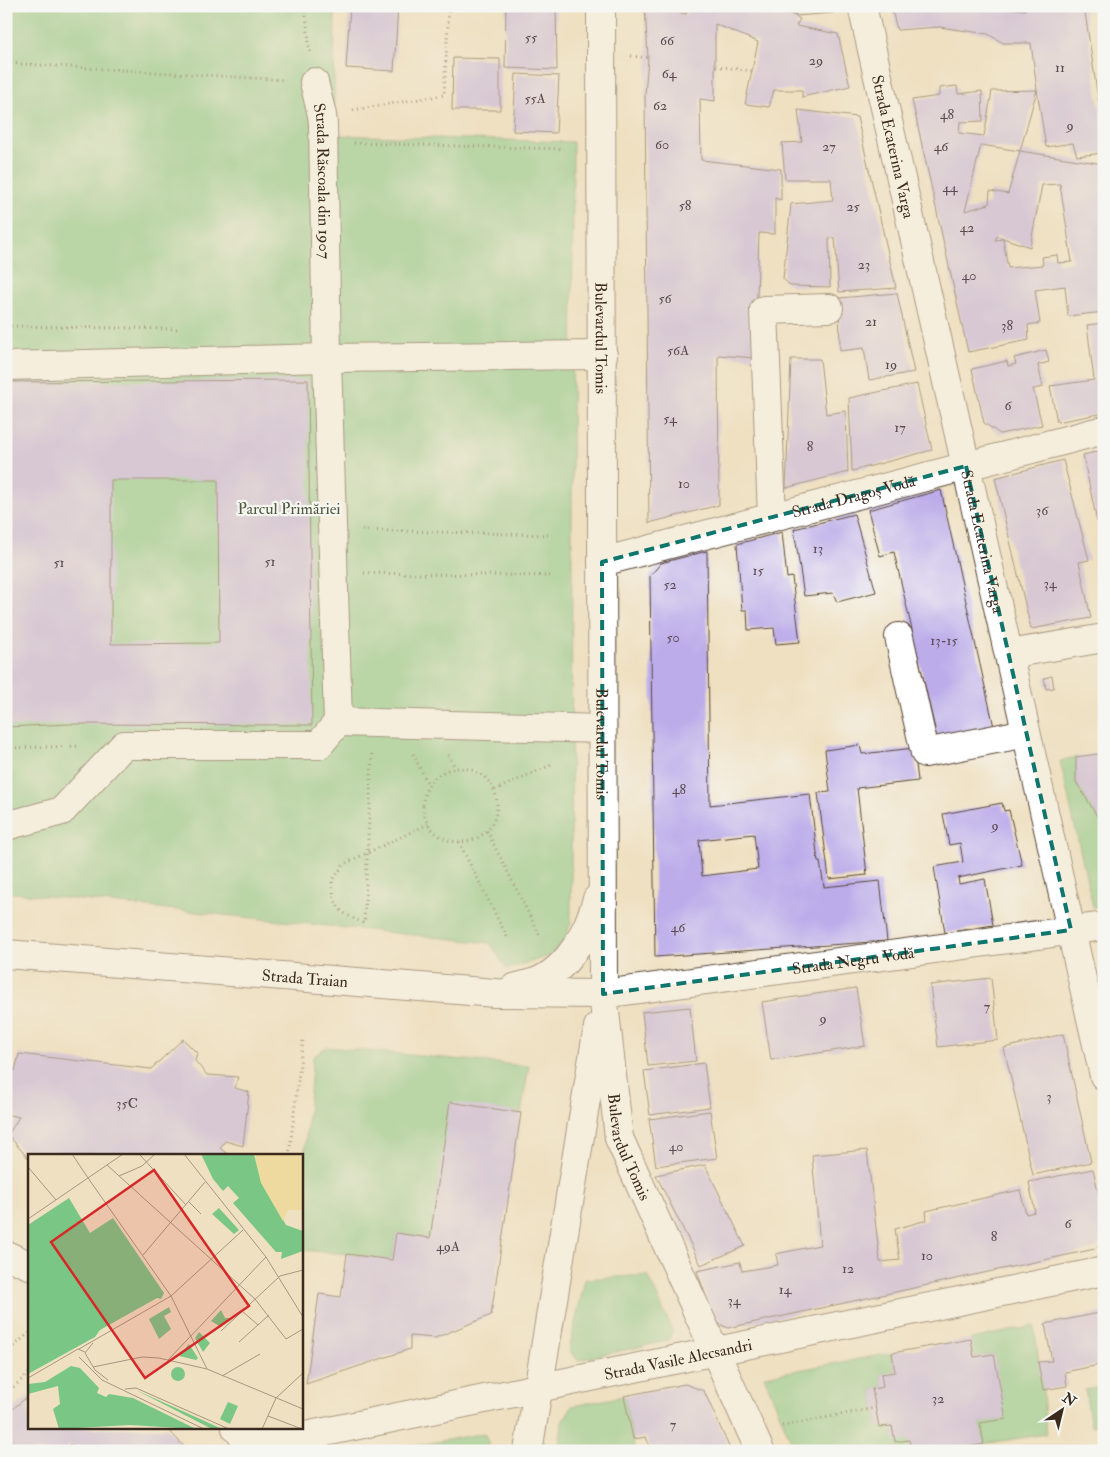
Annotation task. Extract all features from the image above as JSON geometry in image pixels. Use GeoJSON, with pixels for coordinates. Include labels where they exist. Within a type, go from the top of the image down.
{"type":"FeatureCollection","features":[{"type":"Feature","properties":{"kind":"street","name":"Bulevardul Tomis"},"geometry":{"type":"LineString","coordinates":[[601,6],[603,994],[619,1138],[756,1441]]}},
{"type":"Feature","properties":{"kind":"street","name":"Strada Ecaterina Varga"},"geometry":{"type":"LineString","coordinates":[[862,6],[1071,930],[1101,1047],[1104,1076]]}},
{"type":"Feature","properties":{"kind":"street","name":"Strada Răscoala din 1907"},"geometry":{"type":"LineString","coordinates":[[314,82],[322,115],[338,722]]}},
{"type":"Feature","properties":{"kind":"street"},"geometry":{"type":"LineString","coordinates":[[772,517],[764,310],[829,308]]}},
{"type":"Feature","properties":{"kind":"street"},"geometry":{"type":"LineString","coordinates":[[6,366],[327,358],[603,355]]}},
{"type":"Feature","properties":{"kind":"street","name":"Strada Dragoș Vodă"},"geometry":{"type":"LineString","coordinates":[[602,562],[1104,430]]}},
{"type":"Feature","properties":{"kind":"street"},"geometry":{"type":"LineString","coordinates":[[899,637],[925,753],[1026,733]]}},
{"type":"Feature","properties":{"kind":"street"},"geometry":{"type":"LineString","coordinates":[[1008,654],[1104,638]]}},
{"type":"Feature","properties":{"kind":"street"},"geometry":{"type":"LineString","coordinates":[[6,826],[62,811],[124,745],[319,745],[338,722],[602,729]]}},
{"type":"Feature","properties":{"kind":"street"},"geometry":{"type":"LineString","coordinates":[[495,993],[538,981],[555,970],[576,948],[592,916],[603,877]]}},
{"type":"Feature","properties":{"kind":"street","name":"Strada Negru Vodă"},"geometry":{"type":"LineString","coordinates":[[603,994],[1104,926]]}},
{"type":"Feature","properties":{"kind":"street","name":"Strada Traian"},"geometry":{"type":"LineString","coordinates":[[6,954],[495,993],[603,994]]}},
{"type":"Feature","properties":{"kind":"street"},"geometry":{"type":"LineString","coordinates":[[528,1451],[603,994]]}},
{"type":"Feature","properties":{"kind":"street"},"geometry":{"type":"LineString","coordinates":[[6,1255],[28,1265]]}},
{"type":"Feature","properties":{"kind":"street","name":"Strada Vasile Alecsandri"},"geometry":{"type":"LineString","coordinates":[[248,1442],[716,1351],[1104,1271]]}},
{"type":"Feature","properties":{"kind":"path","name":"Strada Răscoala din 1907"},"geometry":{"type":"LineString","coordinates":[[305,6],[314,82]]}},
{"type":"Feature","properties":{"kind":"path"},"geometry":{"type":"LineString","coordinates":[[322,115],[444,95],[450,6]]}},
{"type":"Feature","properties":{"kind":"path"},"geometry":{"type":"LineString","coordinates":[[631,56],[648,58]]}},
{"type":"Feature","properties":{"kind":"path"},"geometry":{"type":"LineString","coordinates":[[6,63],[314,82]]}},
{"type":"Feature","properties":{"kind":"path"},"geometry":{"type":"LineString","coordinates":[[716,66],[752,71]]}},
{"type":"Feature","properties":{"kind":"path"},"geometry":{"type":"LineString","coordinates":[[323,142],[564,149]]}},
{"type":"Feature","properties":{"kind":"path"},"geometry":{"type":"LineString","coordinates":[[360,530],[552,535]]}},
{"type":"Feature","properties":{"kind":"path"},"geometry":{"type":"LineString","coordinates":[[360,572],[551,576]]}},
{"type":"Feature","properties":{"kind":"path"},"geometry":{"type":"LineString","coordinates":[[374,723],[368,853],[364,923],[346,916],[334,900],[332,880],[344,864],[368,853],[428,824]]}},
{"type":"Feature","properties":{"kind":"path"},"geometry":{"type":"LineString","coordinates":[[6,748],[124,745]]}},
{"type":"Feature","properties":{"kind":"path"},"geometry":{"type":"LineString","coordinates":[[494,790],[550,765]]}},
{"type":"Feature","properties":{"kind":"path"},"geometry":{"type":"LineString","coordinates":[[467,768],[478,772],[488,780],[498,802],[497,812],[487,831],[479,838],[459,842],[446,840],[428,824],[423,814],[424,794],[428,784],[444,770],[467,768]]}},
{"type":"Feature","properties":{"kind":"path"},"geometry":{"type":"LineString","coordinates":[[487,831],[540,936]]}},
{"type":"Feature","properties":{"kind":"path"},"geometry":{"type":"LineString","coordinates":[[459,842],[507,937]]}},
{"type":"Feature","properties":{"kind":"path"},"geometry":{"type":"LineString","coordinates":[[6,879],[12,886]]}},
{"type":"Feature","properties":{"kind":"path"},"geometry":{"type":"LineString","coordinates":[[289,1154],[304,1039]]}},
{"type":"Feature","properties":{"kind":"path"},"geometry":{"type":"LineString","coordinates":[[6,1353],[28,1333]]}},
{"type":"Feature","properties":{"kind":"path"},"geometry":{"type":"LineString","coordinates":[[6,1394],[28,1375]]}},
{"type":"Feature","properties":{"kind":"path"},"geometry":{"type":"LineString","coordinates":[[756,1441],[875,1408]]}},
{"type":"Feature","properties":{"kind":"highlighted area"},"geometry":{"type":"Polygon","coordinates":[[[966,466],[1071,930],[603,994],[602,562],[966,466]]]}},
{"type":"Feature","properties":{"kind":"green space","name":"Parcul Primăriei"},"geometry":{"type":"Polygon","coordinates":[[[6,6],[335,6],[335,135],[573,142],[571,923],[564,942],[547,957],[507,969],[490,943],[6,892],[6,6]]]}},
{"type":"Feature","properties":{"kind":"green space"},"geometry":{"type":"Polygon","coordinates":[[[1076,757],[1076,782],[1104,827],[1104,906],[1093,907],[1060,761],[1076,757]]]}},
{"type":"Feature","properties":{"kind":"green space"},"geometry":{"type":"Polygon","coordinates":[[[326,1047],[529,1066],[521,1113],[430,1238],[396,1233],[392,1260],[302,1250],[302,1183],[313,1057],[326,1047]]]}},
{"type":"Feature","properties":{"kind":"green space"},"geometry":{"type":"Polygon","coordinates":[[[648,1275],[673,1332],[667,1341],[578,1360],[569,1350],[585,1279],[648,1275]]]}},
{"type":"Feature","properties":{"kind":"green space"},"geometry":{"type":"Polygon","coordinates":[[[1034,1326],[1043,1390],[1046,1434],[984,1444],[980,1423],[1005,1419],[994,1354],[974,1357],[971,1339],[1034,1326]]]}},
{"type":"Feature","properties":{"kind":"green space"},"geometry":{"type":"Polygon","coordinates":[[[892,1353],[895,1372],[881,1374],[883,1387],[872,1389],[879,1427],[892,1426],[909,1440],[912,1451],[795,1451],[764,1376],[892,1353]]]}},
{"type":"Feature","properties":{"kind":"green space"},"geometry":{"type":"Polygon","coordinates":[[[1104,1386],[1104,1424],[1091,1426],[1085,1390],[1104,1386]]]}},
{"type":"Feature","properties":{"kind":"green space"},"geometry":{"type":"Polygon","coordinates":[[[624,1396],[635,1451],[559,1451],[562,1422],[572,1406],[624,1396]]]}},
{"type":"Feature","properties":{"kind":"green space"},"geometry":{"type":"Polygon","coordinates":[[[484,1433],[492,1451],[387,1451],[484,1433]]]}},
{"type":"Feature","properties":{"kind":"building"},"geometry":{"type":"Polygon","coordinates":[[[350,6],[398,6],[394,71],[346,68],[350,6]]]}},
{"type":"Feature","properties":{"kind":"building"},"geometry":{"type":"Polygon","coordinates":[[[506,6],[556,6],[557,70],[505,68],[506,6]]]}},
{"type":"Feature","properties":{"kind":"building"},"geometry":{"type":"Polygon","coordinates":[[[645,6],[686,14],[689,6],[776,6],[800,19],[796,26],[838,34],[850,86],[802,97],[802,90],[774,90],[769,107],[745,104],[758,42],[715,24],[715,101],[700,99],[701,160],[781,169],[781,200],[775,198],[775,234],[759,233],[755,358],[718,355],[719,505],[649,523],[645,94],[648,58],[645,6]]]}},
{"type":"Feature","properties":{"kind":"building"},"geometry":{"type":"Polygon","coordinates":[[[794,6],[832,6],[833,13],[796,16],[794,6]]]}},
{"type":"Feature","properties":{"kind":"building"},"geometry":{"type":"Polygon","coordinates":[[[891,6],[991,6],[1025,10],[1025,6],[1084,6],[1104,138],[1104,153],[1077,156],[1073,143],[1046,147],[1031,43],[1003,43],[988,34],[939,27],[897,30],[891,6]]]}},
{"type":"Feature","properties":{"kind":"building"},"geometry":{"type":"Polygon","coordinates":[[[453,58],[500,59],[500,110],[452,110],[453,58]]]}},
{"type":"Feature","properties":{"kind":"building"},"geometry":{"type":"Polygon","coordinates":[[[516,74],[559,76],[556,133],[513,131],[516,74]]]}},
{"type":"Feature","properties":{"kind":"building"},"geometry":{"type":"Polygon","coordinates":[[[957,86],[958,94],[982,91],[983,121],[960,122],[959,133],[984,136],[992,91],[1037,90],[1020,151],[1104,164],[1104,312],[1068,316],[1065,286],[1035,290],[1040,323],[1028,325],[1029,340],[968,352],[912,100],[939,96],[939,88],[957,86]],[[981,145],[965,211],[989,204],[990,191],[1008,194],[1020,151],[981,145]],[[1060,184],[1042,185],[1030,247],[997,236],[995,240],[1003,239],[1008,268],[1043,265],[1042,257],[1057,255],[1058,263],[1072,262],[1060,184]]]}},
{"type":"Feature","properties":{"kind":"building"},"geometry":{"type":"Polygon","coordinates":[[[798,110],[857,117],[896,288],[839,292],[835,238],[829,238],[830,287],[791,286],[783,279],[791,204],[833,200],[831,179],[785,179],[782,143],[802,142],[798,110]]]}},
{"type":"Feature","properties":{"kind":"building"},"geometry":{"type":"Polygon","coordinates":[[[897,293],[914,372],[869,380],[864,348],[840,351],[839,298],[897,293]]]}},
{"type":"Feature","properties":{"kind":"building"},"geometry":{"type":"Polygon","coordinates":[[[1104,323],[1104,413],[1057,422],[1050,386],[1094,380],[1087,325],[1104,323]]]}},
{"type":"Feature","properties":{"kind":"building"},"geometry":{"type":"Polygon","coordinates":[[[1046,350],[1049,362],[1038,365],[1043,387],[1033,389],[1042,425],[1000,434],[984,423],[972,369],[1007,361],[1008,366],[1016,364],[1014,358],[1046,350]]]}},
{"type":"Feature","properties":{"kind":"building"},"geometry":{"type":"Polygon","coordinates":[[[791,359],[820,359],[826,414],[846,411],[848,472],[786,488],[791,359]]]}},
{"type":"Feature","properties":{"kind":"building"},"geometry":{"type":"Polygon","coordinates":[[[308,380],[312,725],[69,724],[6,727],[6,382],[308,380]],[[111,480],[111,644],[219,643],[218,480],[111,480]]]}},
{"type":"Feature","properties":{"kind":"building"},"geometry":{"type":"Polygon","coordinates":[[[917,384],[932,450],[852,471],[849,398],[917,384]]]}},
{"type":"Feature","properties":{"kind":"building"},"geometry":{"type":"Polygon","coordinates":[[[1104,450],[1104,521],[1097,522],[1083,455],[1104,450]]]}},
{"type":"Feature","properties":{"kind":"building"},"geometry":{"type":"Polygon","coordinates":[[[1063,460],[1089,560],[1079,562],[1091,618],[1031,629],[995,478],[1063,460]]]}},
{"type":"Feature","properties":{"kind":"building"},"geometry":{"type":"Polygon","coordinates":[[[941,490],[994,727],[938,742],[894,552],[880,556],[868,510],[941,490]]]}},
{"type":"Feature","properties":{"kind":"building"},"geometry":{"type":"Polygon","coordinates":[[[854,514],[876,592],[837,602],[833,593],[804,596],[794,529],[854,514]]]}},
{"type":"Feature","properties":{"kind":"building"},"geometry":{"type":"Polygon","coordinates":[[[782,532],[787,578],[792,577],[800,642],[776,644],[774,628],[748,630],[747,610],[742,610],[737,544],[782,532]]]}},
{"type":"Feature","properties":{"kind":"building"},"geometry":{"type":"Polygon","coordinates":[[[707,551],[710,805],[810,794],[818,862],[820,862],[824,887],[880,881],[887,941],[655,957],[650,576],[661,563],[707,551]],[[754,834],[699,840],[702,876],[758,869],[754,834]]]}},
{"type":"Feature","properties":{"kind":"building"},"geometry":{"type":"Polygon","coordinates":[[[1052,676],[1054,688],[1046,689],[1044,678],[1052,676]]]}},
{"type":"Feature","properties":{"kind":"building"},"geometry":{"type":"Polygon","coordinates":[[[860,745],[862,754],[914,748],[918,781],[857,788],[867,875],[829,879],[818,793],[830,792],[825,750],[860,745]]]}},
{"type":"Feature","properties":{"kind":"building"},"geometry":{"type":"Polygon","coordinates":[[[1104,753],[1104,827],[1076,782],[1076,757],[1104,753]]]}},
{"type":"Feature","properties":{"kind":"building"},"geometry":{"type":"Polygon","coordinates":[[[1002,803],[1004,811],[1009,810],[1022,865],[958,878],[959,884],[985,879],[993,925],[945,933],[934,867],[963,862],[960,843],[949,845],[943,814],[1002,803]]]}},
{"type":"Feature","properties":{"kind":"building"},"geometry":{"type":"Polygon","coordinates":[[[991,978],[998,1040],[938,1047],[930,985],[991,978]]]}},
{"type":"Feature","properties":{"kind":"building"},"geometry":{"type":"Polygon","coordinates":[[[856,988],[865,1046],[771,1060],[762,1002],[856,988]]]}},
{"type":"Feature","properties":{"kind":"building"},"geometry":{"type":"Polygon","coordinates":[[[690,1007],[696,1061],[648,1066],[642,1012],[690,1007]]]}},
{"type":"Feature","properties":{"kind":"building"},"geometry":{"type":"Polygon","coordinates":[[[1063,1034],[1091,1162],[1033,1175],[1004,1048],[1063,1034]]]}},
{"type":"Feature","properties":{"kind":"building"},"geometry":{"type":"Polygon","coordinates":[[[183,1039],[197,1053],[195,1061],[207,1075],[238,1077],[235,1088],[249,1092],[243,1146],[225,1141],[220,1148],[228,1154],[28,1154],[28,1158],[8,1135],[19,1117],[6,1114],[6,1068],[15,1071],[19,1054],[151,1069],[183,1039]]]}},
{"type":"Feature","properties":{"kind":"building"},"geometry":{"type":"Polygon","coordinates":[[[704,1063],[710,1107],[650,1115],[644,1071],[704,1063]]]}},
{"type":"Feature","properties":{"kind":"building"},"geometry":{"type":"Polygon","coordinates":[[[450,1102],[521,1113],[491,1315],[435,1338],[410,1336],[410,1349],[306,1384],[319,1294],[341,1297],[347,1254],[392,1260],[396,1233],[430,1238],[450,1102]]]}},
{"type":"Feature","properties":{"kind":"building"},"geometry":{"type":"Polygon","coordinates":[[[710,1111],[717,1158],[656,1166],[649,1119],[710,1111]]]}},
{"type":"Feature","properties":{"kind":"building"},"geometry":{"type":"Polygon","coordinates":[[[867,1150],[880,1262],[900,1260],[895,1229],[927,1220],[926,1211],[1020,1190],[1026,1214],[1035,1212],[1029,1182],[1093,1169],[1104,1217],[1104,1239],[1095,1249],[728,1328],[719,1324],[714,1319],[697,1271],[740,1262],[742,1271],[778,1265],[776,1254],[820,1245],[812,1155],[867,1150]]]}},
{"type":"Feature","properties":{"kind":"building"},"geometry":{"type":"Polygon","coordinates":[[[705,1165],[745,1246],[701,1265],[656,1175],[705,1165]]]}},
{"type":"Feature","properties":{"kind":"building"},"geometry":{"type":"Polygon","coordinates":[[[1104,1312],[1104,1364],[1065,1372],[1067,1386],[1043,1390],[1038,1362],[1052,1361],[1045,1324],[1104,1312]]]}},
{"type":"Feature","properties":{"kind":"building"},"geometry":{"type":"Polygon","coordinates":[[[971,1339],[974,1357],[994,1354],[1006,1419],[980,1423],[984,1444],[947,1451],[912,1451],[909,1440],[895,1442],[892,1426],[879,1427],[872,1389],[883,1387],[881,1374],[895,1372],[892,1353],[971,1339]]]}},
{"type":"Feature","properties":{"kind":"building"},"geometry":{"type":"Polygon","coordinates":[[[685,1384],[704,1391],[731,1451],[651,1451],[646,1437],[633,1439],[624,1396],[685,1384]]]}},
{"type":"Feature","properties":{"kind":"building"},"geometry":{"type":"Polygon","coordinates":[[[28,1396],[28,1430],[169,1430],[188,1451],[77,1451],[70,1444],[64,1451],[6,1451],[6,1415],[28,1396]]]}}]}
